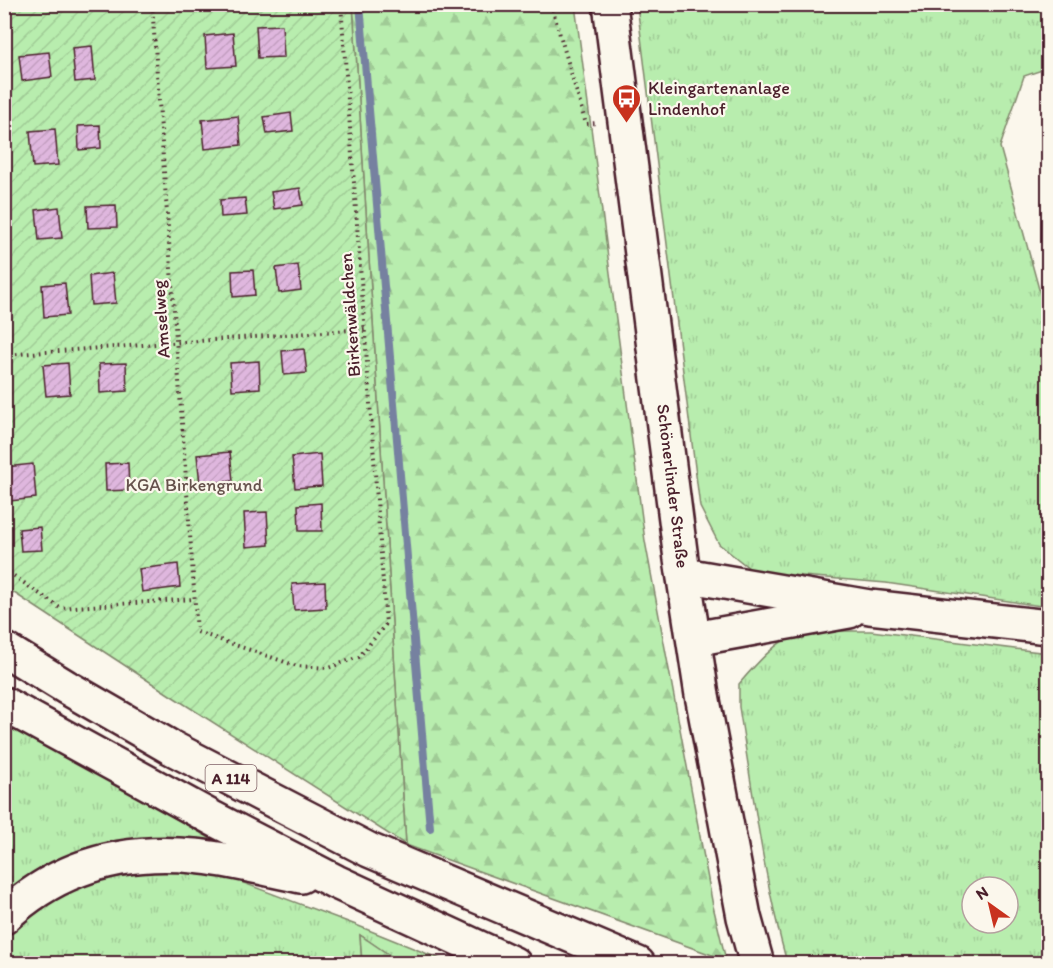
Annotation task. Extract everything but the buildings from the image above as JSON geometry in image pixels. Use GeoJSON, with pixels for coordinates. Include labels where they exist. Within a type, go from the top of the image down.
{"type":"FeatureCollection","features":[{"type":"Feature","properties":{"kind":"main road","name":"Schönerlinder Straße"},"geometry":{"type":"LineString","coordinates":[[610,4],[684,575],[702,695],[744,917],[757,963]]}},
{"type":"Feature","properties":{"kind":"main road"},"geometry":{"type":"LineString","coordinates":[[684,575],[870,608],[1048,627]]}},
{"type":"Feature","properties":{"kind":"main road"},"geometry":{"type":"LineString","coordinates":[[694,639],[870,608]]}},
{"type":"Feature","properties":{"kind":"main road","name":"A 114"},"geometry":{"type":"LineString","coordinates":[[4,649],[171,747],[369,850],[638,963]]}},
{"type":"Feature","properties":{"kind":"main road","name":"A 114"},"geometry":{"type":"LineString","coordinates":[[4,704],[214,819],[336,882],[514,963]]}},
{"type":"Feature","properties":{"kind":"main road"},"geometry":{"type":"LineString","coordinates":[[4,917],[22,901],[67,874],[110,859],[136,855],[196,856],[336,882]]}},
{"type":"Feature","properties":{"kind":"path","name":"Amselweg"},"geometry":{"type":"LineString","coordinates":[[152,4],[197,632]]}},
{"type":"Feature","properties":{"kind":"path","name":"Birkenwäldchen"},"geometry":{"type":"LineString","coordinates":[[197,632],[297,666],[328,668],[358,657],[386,624],[341,4]]}},
{"type":"Feature","properties":{"kind":"path"},"geometry":{"type":"LineString","coordinates":[[551,4],[586,124],[604,123]]}},
{"type":"Feature","properties":{"kind":"path"},"geometry":{"type":"LineString","coordinates":[[4,355],[365,329]]}},
{"type":"Feature","properties":{"kind":"path"},"geometry":{"type":"LineString","coordinates":[[4,569],[60,608],[194,599]]}},
{"type":"Feature","properties":{"kind":"green space","name":"KGA Birkengrund"},"geometry":{"type":"Polygon","coordinates":[[[4,5],[353,5],[406,845],[5,587],[4,5]]]}},
{"type":"Feature","properties":{"kind":"green space"},"geometry":{"type":"Polygon","coordinates":[[[353,5],[575,5],[645,541],[713,906],[726,960],[406,845],[353,5]]]}},
{"type":"Feature","properties":{"kind":"green space"},"geometry":{"type":"Polygon","coordinates":[[[637,5],[1048,5],[1048,68],[1024,76],[1000,147],[1048,322],[1048,607],[886,583],[754,572],[719,544],[700,507],[637,5]]]}},
{"type":"Feature","properties":{"kind":"green space"},"geometry":{"type":"Polygon","coordinates":[[[800,631],[871,631],[1048,653],[1048,963],[787,963],[760,836],[739,707],[739,684],[782,641],[800,631]]]}},
{"type":"Feature","properties":{"kind":"green space"},"geometry":{"type":"Polygon","coordinates":[[[4,720],[234,852],[241,882],[450,963],[401,963],[360,935],[362,963],[5,963],[4,720]]]}},
{"type":"Feature","properties":{"kind":"green space"},"geometry":{"type":"Polygon","coordinates":[[[360,935],[401,963],[362,963],[360,935]]]}},
{"type":"Feature","properties":{"kind":"waterway"},"geometry":{"type":"LineString","coordinates":[[360,4],[430,828]]}},
{"type":"Feature","properties":{"kind":"place","name":"Kleingartenanlage Lindenhof"},"geometry":{"type":"Point","coordinates":[627,124]}}]}
